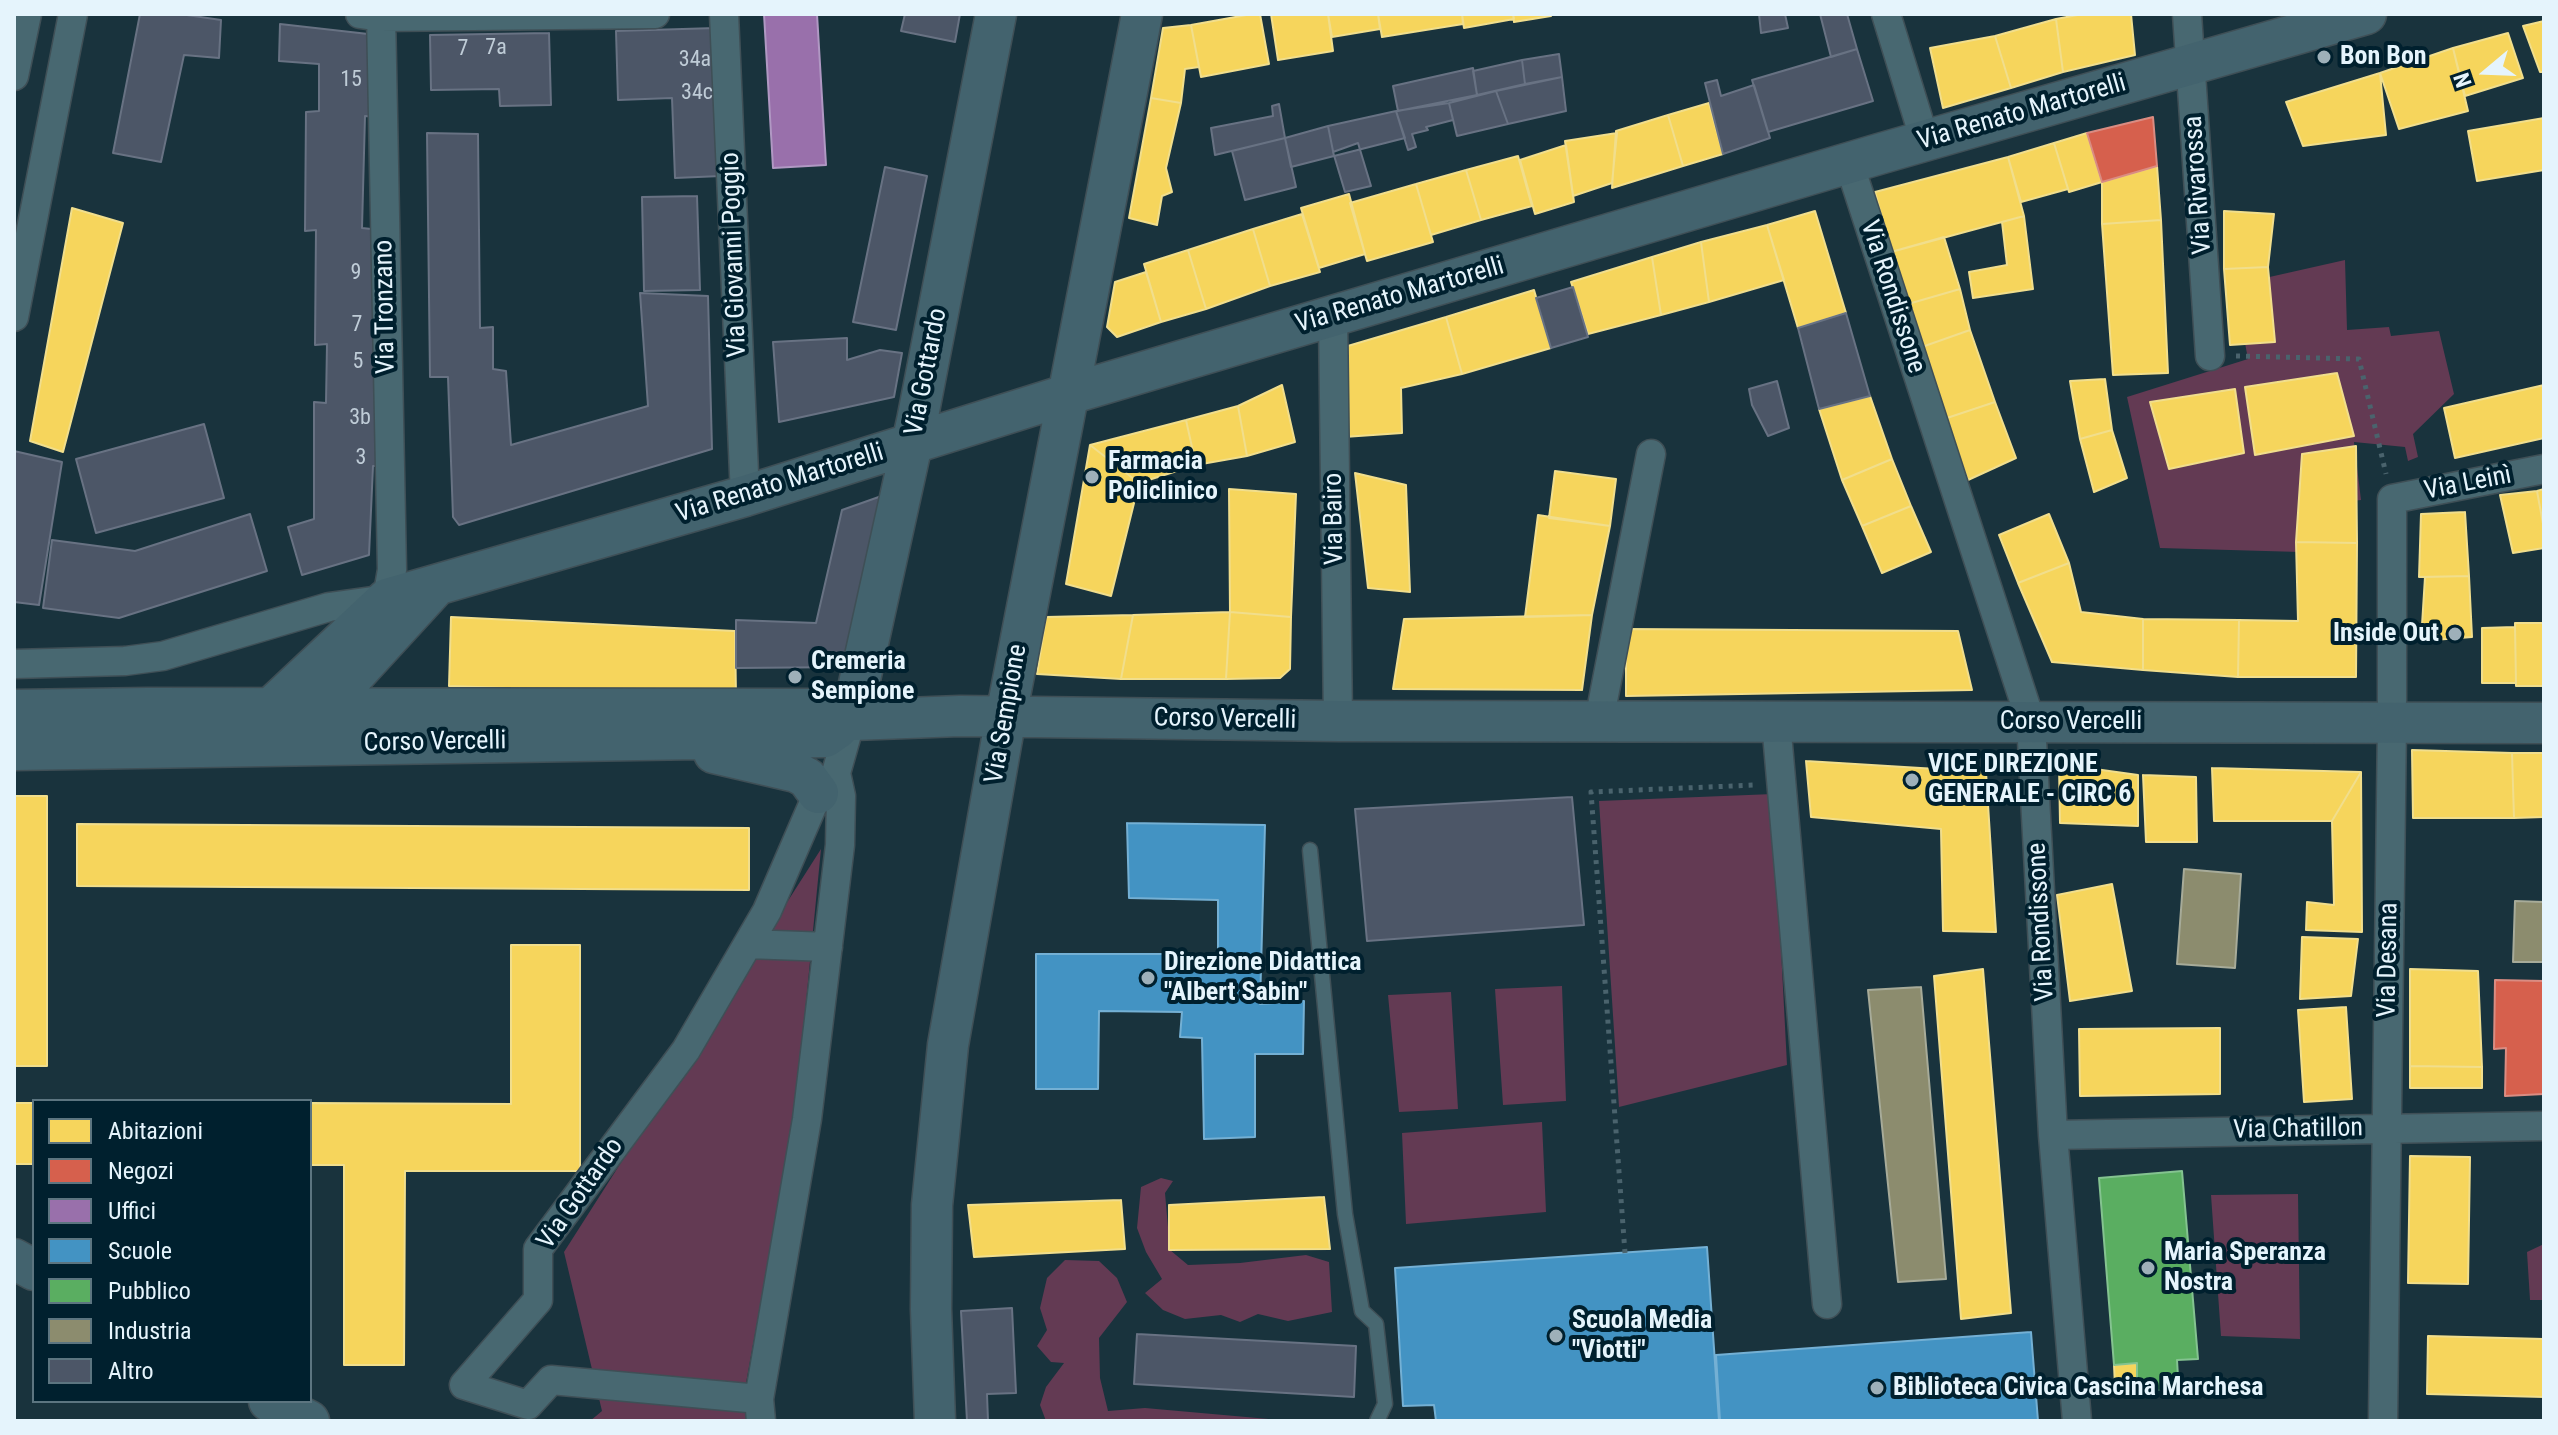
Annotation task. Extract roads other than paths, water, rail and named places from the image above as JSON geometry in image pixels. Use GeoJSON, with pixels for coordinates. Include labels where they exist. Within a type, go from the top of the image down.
{"type":"FeatureCollection","features":[{"type":"Feature","properties":{"kind":"street"},"geometry":{"type":"LineString","coordinates":[[14,76],[27,14]]}},
{"type":"Feature","properties":{"kind":"street"},"geometry":{"type":"LineString","coordinates":[[14,317],[73,14]]}},
{"type":"Feature","properties":{"kind":"street"},"geometry":{"type":"LineString","coordinates":[[374,15],[655,14]]}},
{"type":"Feature","properties":{"kind":"street","name":"Via Giovanni Poggio"},"geometry":{"type":"LineString","coordinates":[[724,14],[745,496]]}},
{"type":"Feature","properties":{"kind":"street","name":"Via Gottardo"},"geometry":{"type":"LineString","coordinates":[[827,783],[841,796],[840,845],[807,1119],[760,1410],[551,1380],[528,1405],[464,1385],[538,1300],[538,1249],[686,1050],[767,911],[827,783],[851,720],[913,443],[996,14]]}},
{"type":"Feature","properties":{"kind":"street","name":"Via Sempione"},"geometry":{"type":"LineString","coordinates":[[935,1421],[932,1205],[937,1130],[953,1012],[1066,395],[1142,14]]}},
{"type":"Feature","properties":{"kind":"street"},"geometry":{"type":"LineString","coordinates":[[1886,14],[1925,141]]}},
{"type":"Feature","properties":{"kind":"street","name":"Via Rivarossa"},"geometry":{"type":"LineString","coordinates":[[2187,14],[2210,356]]}},
{"type":"Feature","properties":{"kind":"street","name":"Via Renato Martorelli"},"geometry":{"type":"LineString","coordinates":[[14,664],[149,658],[340,605],[387,599],[745,496],[1066,395],[1849,163],[2366,14]]}},
{"type":"Feature","properties":{"kind":"street","name":"Via Tronzano"},"geometry":{"type":"LineString","coordinates":[[374,15],[392,570],[387,599]]}},
{"type":"Feature","properties":{"kind":"street","name":"Via Rondissone"},"geometry":{"type":"LineString","coordinates":[[1849,163],[2031,722],[2053,1135],[2077,1421]]}},
{"type":"Feature","properties":{"kind":"street","name":"Via Bairo"},"geometry":{"type":"LineString","coordinates":[[1333,317],[1338,721]]}},
{"type":"Feature","properties":{"kind":"street"},"geometry":{"type":"LineString","coordinates":[[1599,721],[1651,454]]}},
{"type":"Feature","properties":{"kind":"street","name":"Via Leinì"},"geometry":{"type":"LineString","coordinates":[[2392,499],[2544,469]]}},
{"type":"Feature","properties":{"kind":"street","name":"Via Desana"},"geometry":{"type":"LineString","coordinates":[[2383,1421],[2392,499]]}},
{"type":"Feature","properties":{"kind":"street"},"geometry":{"type":"LineString","coordinates":[[307,745],[324,708],[436,585]]}},
{"type":"Feature","properties":{"kind":"street","name":"Via Renato Martorelli"},"geometry":{"type":"LineString","coordinates":[[271,708],[387,599]]}},
{"type":"Feature","properties":{"kind":"street","name":"Corso Vercelli"},"geometry":{"type":"LineString","coordinates":[[14,710],[826,709],[851,720],[1006,716],[1338,721],[2544,723]]}},
{"type":"Feature","properties":{"kind":"street","name":"Corso Vercelli"},"geometry":{"type":"LineString","coordinates":[[14,750],[825,737],[851,720]]}},
{"type":"Feature","properties":{"kind":"street"},"geometry":{"type":"LineString","coordinates":[[1776,722],[1784,784],[1827,1304]]}},
{"type":"Feature","properties":{"kind":"street"},"geometry":{"type":"LineString","coordinates":[[681,739],[705,750],[796,772],[827,783]]}},
{"type":"Feature","properties":{"kind":"street"},"geometry":{"type":"LineString","coordinates":[[748,944],[828,947]]}},
{"type":"Feature","properties":{"kind":"street","name":"Via Chatillon"},"geometry":{"type":"LineString","coordinates":[[2053,1135],[2544,1126]]}},
{"type":"Feature","properties":{"kind":"street"},"geometry":{"type":"LineString","coordinates":[[14,1259],[32,1269]]}},
{"type":"Feature","properties":{"kind":"street"},"geometry":{"type":"LineString","coordinates":[[273,1403],[309,1421]]}},
{"type":"Feature","properties":{"kind":"lane"},"geometry":{"type":"LineString","coordinates":[[1310,850],[1345,1214],[1362,1311],[1376,1324],[1385,1404],[1377,1421]]}},
{"type":"Feature","properties":{"kind":"place","name":"Bon Bon"},"geometry":{"type":"Point","coordinates":[2324,57]}},
{"type":"Feature","properties":{"kind":"place","name":"Farmacia Policlinico"},"geometry":{"type":"Point","coordinates":[1092,477]}},
{"type":"Feature","properties":{"kind":"place","name":"Inside Out"},"geometry":{"type":"Point","coordinates":[2455,634]}},
{"type":"Feature","properties":{"kind":"place","name":"Cremeria Sempione"},"geometry":{"type":"Point","coordinates":[795,677]}},
{"type":"Feature","properties":{"kind":"place","name":"VICE DIREZIONE GENERALE - CIRC 6"},"geometry":{"type":"Point","coordinates":[1912,780]}},
{"type":"Feature","properties":{"kind":"place","name":"Direzione Didattica \"Albert Sabin\""},"geometry":{"type":"Point","coordinates":[1148,978]}},
{"type":"Feature","properties":{"kind":"place","name":"Maria Speranza Nostra"},"geometry":{"type":"Point","coordinates":[2148,1268]}},
{"type":"Feature","properties":{"kind":"place","name":"Scuola Media \"Viotti\""},"geometry":{"type":"Point","coordinates":[1556,1336]}},
{"type":"Feature","properties":{"kind":"place","name":"Biblioteca Civica Cascina Marchesa"},"geometry":{"type":"Point","coordinates":[1877,1388]}}]}
